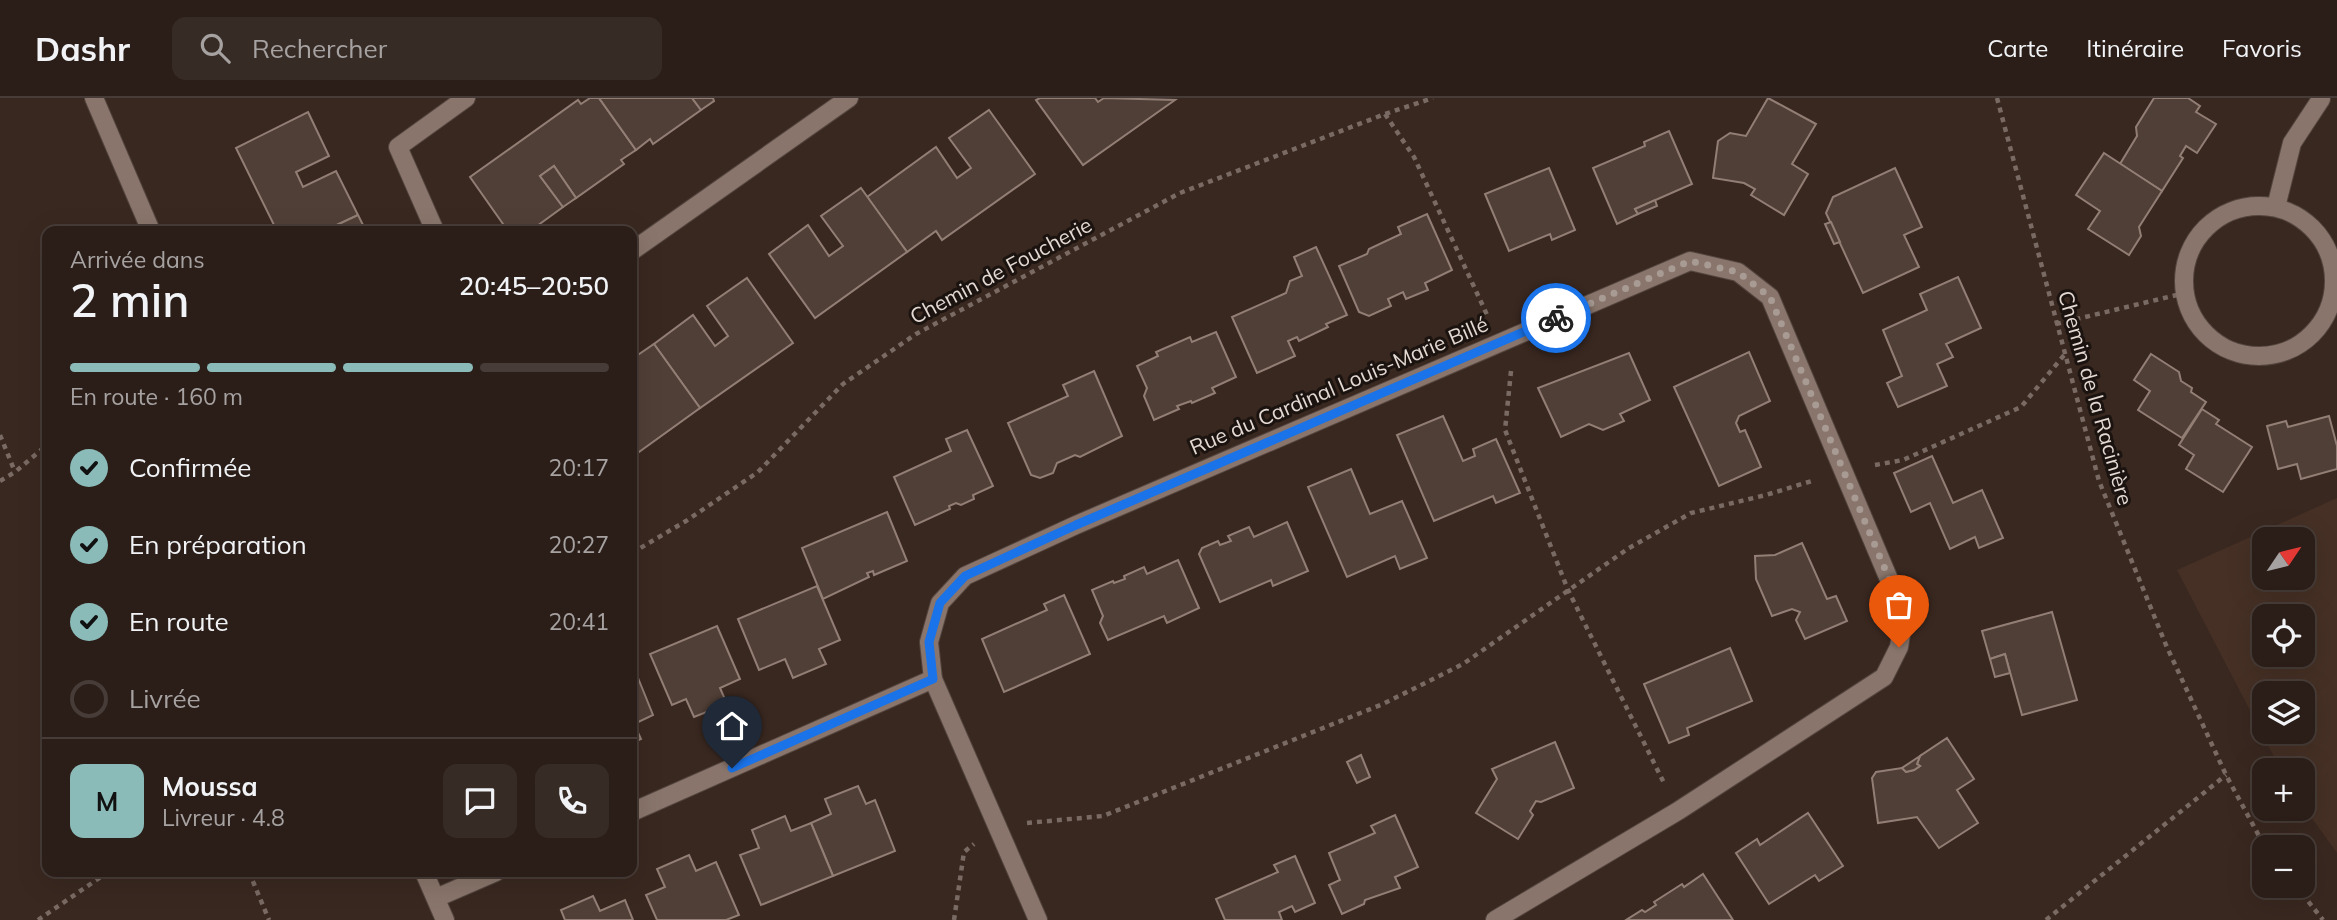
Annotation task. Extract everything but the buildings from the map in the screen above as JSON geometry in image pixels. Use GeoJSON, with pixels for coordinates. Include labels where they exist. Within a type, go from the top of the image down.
{"type":"FeatureCollection","features":[{"type":"Feature","properties":{"kind":"street"},"geometry":{"type":"LineString","coordinates":[[94,98],[149,226]]}},
{"type":"Feature","properties":{"kind":"street"},"geometry":{"type":"LineString","coordinates":[[433,226],[398,147],[466,98]]}},
{"type":"Feature","properties":{"kind":"street"},"geometry":{"type":"LineString","coordinates":[[637,247],[849,98]]}},
{"type":"Feature","properties":{"kind":"street"},"geometry":{"type":"LineString","coordinates":[[2276,207],[2292,143],[2326,101]]}},
{"type":"Feature","properties":{"kind":"street"},"geometry":{"type":"LineString","coordinates":[[2250,206],[2276,207],[2298,217],[2317,233],[2329,254],[2334,277],[2331,302],[2321,324],[2304,341],[2282,353],[2258,356],[2234,352],[2213,341],[2196,323],[2185,293],[2183,275],[2189,250],[2204,228],[2225,213],[2250,206]]}},
{"type":"Feature","properties":{"kind":"street","name":"Rue du Cardinal Louis-Marie Billé"},"geometry":{"type":"LineString","coordinates":[[1038,920],[933,679],[929,642],[940,603],[965,576],[1076,525],[1690,261],[1738,272],[1770,297],[1904,614],[1899,647],[1884,677],[1678,811],[1495,920]]}},
{"type":"Feature","properties":{"kind":"street"},"geometry":{"type":"LineString","coordinates":[[637,810],[933,679]]}},
{"type":"Feature","properties":{"kind":"street"},"geometry":{"type":"LineString","coordinates":[[426,877],[445,920]]}},
{"type":"Feature","properties":{"kind":"street"},"geometry":{"type":"LineString","coordinates":[[436,898],[484,877]]}},
{"type":"Feature","properties":{"kind":"path","name":"Chemin de Foucherie"},"geometry":{"type":"LineString","coordinates":[[637,551],[758,472],[843,384],[916,334],[1180,193],[1433,98]]}},
{"type":"Feature","properties":{"kind":"path","name":"Chemin de la Racinière"},"geometry":{"type":"LineString","coordinates":[[1997,98],[2099,481],[2166,645],[2226,775],[2258,835]]}},
{"type":"Feature","properties":{"kind":"path"},"geometry":{"type":"LineString","coordinates":[[1385,114],[1414,157],[1500,341],[1511,371],[1505,430],[1568,590],[1678,811]]}},
{"type":"Feature","properties":{"kind":"path"},"geometry":{"type":"LineString","coordinates":[[2056,324],[2185,293]]}},
{"type":"Feature","properties":{"kind":"path"},"geometry":{"type":"LineString","coordinates":[[1019,824],[1103,816],[1382,704],[1463,664],[1629,548],[1691,513],[1766,495],[1843,471],[1903,460],[2021,407],[2064,354]]}},
{"type":"Feature","properties":{"kind":"path"},"geometry":{"type":"LineString","coordinates":[[0,435],[15,472]]}},
{"type":"Feature","properties":{"kind":"path"},"geometry":{"type":"LineString","coordinates":[[0,481],[42,449]]}},
{"type":"Feature","properties":{"kind":"path"},"geometry":{"type":"LineString","coordinates":[[2046,920],[2226,775]]}},
{"type":"Feature","properties":{"kind":"path"},"geometry":{"type":"LineString","coordinates":[[954,920],[964,852],[980,839]]}},
{"type":"Feature","properties":{"kind":"path"},"geometry":{"type":"LineString","coordinates":[[38,920],[101,877]]}},
{"type":"Feature","properties":{"kind":"path"},"geometry":{"type":"LineString","coordinates":[[250,877],[269,920]]}},
{"type":"Feature","properties":{"kind":"path"},"geometry":{"type":"LineString","coordinates":[[2306,898],[2323,920]]}},
{"type":"Feature","properties":{"kind":"shaded area"},"geometry":{"type":"Polygon","coordinates":[[[2337,498],[2337,853],[2314,821],[2315,758],[2275,758],[2267,744],[2315,744],[2315,681],[2252,681],[2252,714],[2177,570],[2252,536],[2252,590],[2315,590],[2315,527],[2273,527],[2337,498]]]}},
{"type":"Feature","properties":{"kind":"way so far"},"geometry":{"type":"LineString","coordinates":[[1556,318],[1690,261],[1738,272],[1770,297],[1904,614],[1899,647]]}},
{"type":"Feature","properties":{"kind":"route"},"geometry":{"type":"LineString","coordinates":[[732,768],[933,679],[929,642],[940,603],[965,576],[1076,525],[1556,318]]}}]}
